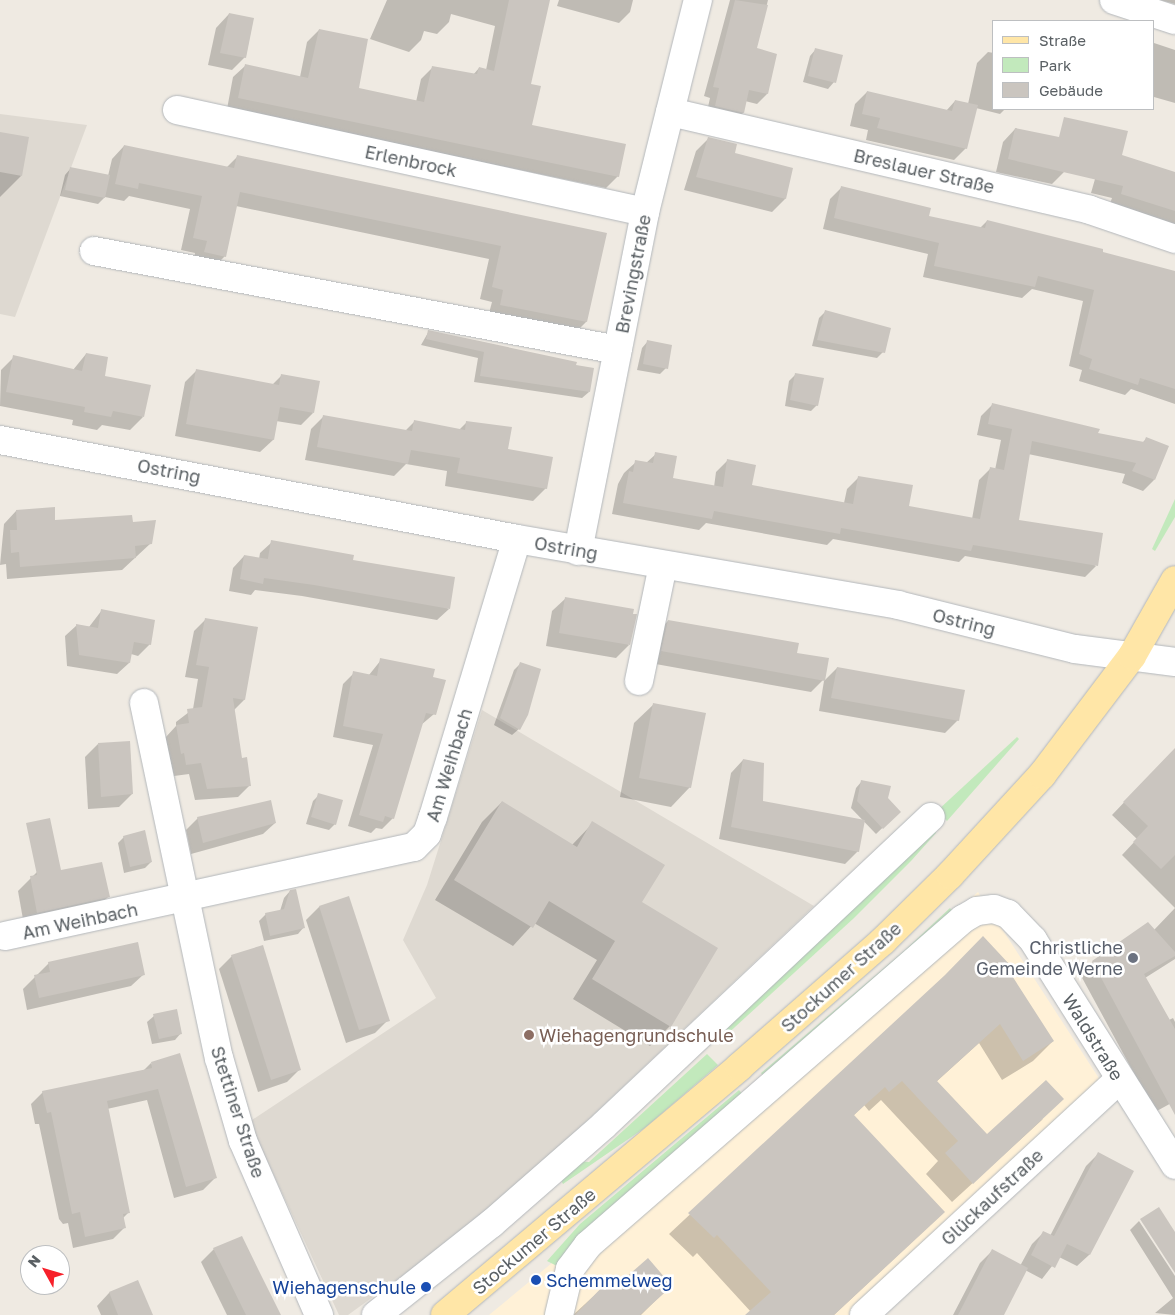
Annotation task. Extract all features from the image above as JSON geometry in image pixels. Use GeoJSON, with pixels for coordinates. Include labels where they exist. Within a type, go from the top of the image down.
{"type":"FeatureCollection","features":[{"type":"Feature","properties":{"kind":"main road","name":"Stockumer Straße"},"geometry":{"type":"LineString","coordinates":[[445,1315],[739,1067],[883,941],[1042,775],[1132,656],[1175,580]]}},
{"type":"Feature","properties":{"kind":"street","name":"Brevingstraße"},"geometry":{"type":"LineString","coordinates":[[578,551],[645,212],[698,0]]}},
{"type":"Feature","properties":{"kind":"street"},"geometry":{"type":"LineString","coordinates":[[1114,0],[1175,20]]}},
{"type":"Feature","properties":{"kind":"street","name":"Erlenbrock"},"geometry":{"type":"LineString","coordinates":[[177,110],[645,212]]}},
{"type":"Feature","properties":{"kind":"street","name":"Breslauer Straße"},"geometry":{"type":"LineString","coordinates":[[670,112],[1090,210],[1175,239]]}},
{"type":"Feature","properties":{"kind":"street"},"geometry":{"type":"LineString","coordinates":[[94,251],[618,350]]}},
{"type":"Feature","properties":{"kind":"street","name":"Ostring"},"geometry":{"type":"LineString","coordinates":[[0,440],[517,540],[898,605],[1075,649],[1175,662]]}},
{"type":"Feature","properties":{"kind":"street","name":"Am Weihbach"},"geometry":{"type":"LineString","coordinates":[[4,936],[186,899],[414,847],[428,834],[517,540]]}},
{"type":"Feature","properties":{"kind":"street"},"geometry":{"type":"LineString","coordinates":[[639,681],[663,565]]}},
{"type":"Feature","properties":{"kind":"street"},"geometry":{"type":"LineString","coordinates":[[144,703],[186,899]]}},
{"type":"Feature","properties":{"kind":"street"},"geometry":{"type":"LineString","coordinates":[[376,1315],[492,1224],[604,1125],[931,817]]}},
{"type":"Feature","properties":{"kind":"street","name":"Stettiner Straße"},"geometry":{"type":"LineString","coordinates":[[186,899],[219,1058],[243,1141],[319,1315]]}},
{"type":"Feature","properties":{"kind":"street","name":"Waldstraße"},"geometry":{"type":"LineString","coordinates":[[977,911],[994,908],[1008,914],[1028,935],[1175,1165]]}},
{"type":"Feature","properties":{"kind":"street","name":"Stockumer Straße"},"geometry":{"type":"LineString","coordinates":[[559,1315],[570,1269],[588,1246],[963,919],[977,911]]}},
{"type":"Feature","properties":{"kind":"street","name":"Glückaufstraße"},"geometry":{"type":"LineString","coordinates":[[864,1315],[1120,1079]]}},
{"type":"Feature","properties":{"kind":"shaded area"},"geometry":{"type":"Polygon","coordinates":[[[0,114],[87,125],[15,317],[0,314],[0,114]]]}},
{"type":"Feature","properties":{"kind":"shaded area","name":"Wiehagengrundschule"},"geometry":{"type":"Polygon","coordinates":[[[482,710],[814,906],[493,1210],[348,1315],[339,1315],[249,1122],[436,998],[403,940],[427,885],[482,710]]]}},
{"type":"Feature","properties":{"kind":"shaded area"},"geometry":{"type":"Polygon","coordinates":[[[978,892],[1102,1083],[849,1315],[489,1315],[587,1234],[978,892]]]}},
{"type":"Feature","properties":{"kind":"green space"},"geometry":{"type":"Polygon","coordinates":[[[1175,499],[1175,517],[1155,551],[1152,549],[1175,499]]]}},
{"type":"Feature","properties":{"kind":"green space"},"geometry":{"type":"Polygon","coordinates":[[[1017,737],[1019,739],[947,821],[937,811],[1017,737]]]}},
{"type":"Feature","properties":{"kind":"green space"},"geometry":{"type":"Polygon","coordinates":[[[934,829],[936,833],[911,861],[854,918],[723,1038],[718,1032],[934,829]]]}},
{"type":"Feature","properties":{"kind":"green space"},"geometry":{"type":"Polygon","coordinates":[[[950,908],[954,913],[765,1079],[761,1073],[903,952],[950,908]]]}},
{"type":"Feature","properties":{"kind":"green space"},"geometry":{"type":"Polygon","coordinates":[[[707,1054],[718,1065],[646,1127],[563,1184],[558,1174],[572,1161],[589,1162],[707,1054]]]}},
{"type":"Feature","properties":{"kind":"green space"},"geometry":{"type":"Polygon","coordinates":[[[739,1090],[744,1096],[557,1266],[547,1261],[580,1224],[739,1090]]]}},
{"type":"Feature","properties":{"kind":"building"},"geometry":{"type":"Polygon","coordinates":[[[509,0],[550,0],[531,84],[541,86],[532,125],[626,144],[619,177],[238,98],[245,64],[308,78],[319,29],[368,39],[359,88],[424,102],[432,66],[477,74],[479,67],[494,71],[509,0]]]}},
{"type":"Feature","properties":{"kind":"building"},"geometry":{"type":"Polygon","coordinates":[[[735,0],[768,5],[757,48],[777,54],[768,94],[749,90],[744,113],[715,106],[719,88],[713,87],[735,0]]]}},
{"type":"Feature","properties":{"kind":"building"},"geometry":{"type":"Polygon","coordinates":[[[229,13],[254,18],[246,58],[220,53],[229,13]]]}},
{"type":"Feature","properties":{"kind":"building"},"geometry":{"type":"Polygon","coordinates":[[[815,48],[843,55],[836,83],[808,76],[815,48]]]}},
{"type":"Feature","properties":{"kind":"building"},"geometry":{"type":"Polygon","coordinates":[[[867,91],[952,111],[955,100],[978,105],[967,149],[877,128],[880,118],[862,114],[867,91]]]}},
{"type":"Feature","properties":{"kind":"building"},"geometry":{"type":"Polygon","coordinates":[[[1064,117],[1128,131],[1122,155],[1175,172],[1175,211],[1121,194],[1123,186],[1008,159],[1015,128],[1059,137],[1064,117]]]}},
{"type":"Feature","properties":{"kind":"building"},"geometry":{"type":"Polygon","coordinates":[[[0,132],[29,137],[22,176],[0,172],[0,132]]]}},
{"type":"Feature","properties":{"kind":"building"},"geometry":{"type":"Polygon","coordinates":[[[708,137],[737,144],[735,153],[793,168],[786,199],[696,177],[708,137]]]}},
{"type":"Feature","properties":{"kind":"building"},"geometry":{"type":"Polygon","coordinates":[[[124,145],[234,168],[237,155],[607,233],[587,322],[500,305],[503,290],[492,287],[501,246],[240,192],[226,257],[204,252],[207,241],[193,238],[202,196],[139,183],[138,189],[115,184],[124,145]]]}},
{"type":"Feature","properties":{"kind":"building"},"geometry":{"type":"Polygon","coordinates":[[[70,167],[110,175],[105,198],[65,190],[70,167]]]}},
{"type":"Feature","properties":{"kind":"building"},"geometry":{"type":"Polygon","coordinates":[[[841,186],[931,208],[929,216],[985,228],[987,220],[1103,249],[1103,252],[1175,271],[1175,389],[1140,378],[1138,385],[1089,369],[1092,359],[1079,354],[1094,290],[1038,276],[1035,287],[934,266],[939,243],[834,218],[841,186]]]}},
{"type":"Feature","properties":{"kind":"building"},"geometry":{"type":"Polygon","coordinates":[[[825,310],[891,328],[885,353],[817,340],[825,310]]]}},
{"type":"Feature","properties":{"kind":"building"},"geometry":{"type":"Polygon","coordinates":[[[428,330],[577,362],[576,365],[594,368],[590,392],[480,376],[484,352],[426,339],[428,330]]]}},
{"type":"Feature","properties":{"kind":"building"},"geometry":{"type":"Polygon","coordinates":[[[647,340],[672,345],[668,369],[643,364],[647,340]]]}},
{"type":"Feature","properties":{"kind":"building"},"geometry":{"type":"Polygon","coordinates":[[[86,353],[108,357],[105,376],[151,385],[144,417],[113,411],[111,417],[84,412],[85,407],[6,392],[13,355],[82,371],[86,353]]]}},
{"type":"Feature","properties":{"kind":"building"},"geometry":{"type":"Polygon","coordinates":[[[196,369],[279,385],[281,374],[320,381],[314,413],[280,407],[274,440],[186,424],[196,369]]]}},
{"type":"Feature","properties":{"kind":"building"},"geometry":{"type":"Polygon","coordinates":[[[795,373],[824,378],[818,406],[790,400],[795,373]]]}},
{"type":"Feature","properties":{"kind":"building"},"geometry":{"type":"Polygon","coordinates":[[[992,403],[1100,429],[1098,433],[1144,442],[1146,437],[1169,446],[1155,480],[1132,471],[1136,463],[1032,441],[1019,520],[1103,533],[1098,566],[973,545],[971,551],[841,528],[840,534],[714,511],[712,519],[623,503],[629,471],[633,472],[635,460],[653,463],[655,452],[677,456],[673,478],[723,487],[727,459],[756,465],[752,485],[853,504],[858,476],[913,485],[909,506],[980,519],[990,467],[1004,470],[1012,429],[988,424],[992,403]]]}},
{"type":"Feature","properties":{"kind":"building"},"geometry":{"type":"Polygon","coordinates":[[[323,415],[412,431],[414,420],[465,430],[466,421],[512,427],[508,449],[553,457],[547,489],[457,473],[460,458],[411,450],[408,464],[317,447],[323,415]]]}},
{"type":"Feature","properties":{"kind":"building"},"geometry":{"type":"Polygon","coordinates":[[[55,507],[55,520],[132,515],[133,522],[156,520],[152,544],[135,546],[136,558],[20,567],[19,552],[11,553],[10,530],[17,530],[16,510],[55,507]]]}},
{"type":"Feature","properties":{"kind":"building"},"geometry":{"type":"Polygon","coordinates":[[[271,540],[354,555],[353,560],[455,577],[450,609],[314,585],[264,578],[263,584],[240,579],[244,555],[268,559],[271,540]]]}},
{"type":"Feature","properties":{"kind":"building"},"geometry":{"type":"Polygon","coordinates":[[[565,597],[634,609],[633,614],[637,614],[630,645],[559,633],[565,597]]]}},
{"type":"Feature","properties":{"kind":"building"},"geometry":{"type":"Polygon","coordinates":[[[101,609],[155,620],[151,645],[134,642],[130,663],[79,655],[76,624],[98,628],[101,609]]]}},
{"type":"Feature","properties":{"kind":"building"},"geometry":{"type":"Polygon","coordinates":[[[205,618],[258,627],[245,700],[233,698],[242,758],[247,757],[251,786],[207,789],[201,763],[186,765],[184,753],[181,754],[176,725],[189,723],[187,709],[202,707],[209,667],[196,665],[205,618]]]}},
{"type":"Feature","properties":{"kind":"building"},"geometry":{"type":"Polygon","coordinates":[[[668,620],[799,643],[797,653],[829,658],[825,681],[661,651],[668,620]]]}},
{"type":"Feature","properties":{"kind":"building"},"geometry":{"type":"Polygon","coordinates":[[[380,658],[435,669],[433,677],[446,680],[436,715],[426,713],[394,819],[385,816],[383,822],[359,815],[383,734],[343,726],[353,671],[377,676],[380,658]]]}},
{"type":"Feature","properties":{"kind":"building"},"geometry":{"type":"Polygon","coordinates":[[[520,662],[541,669],[528,715],[520,730],[500,718],[520,662]]]}},
{"type":"Feature","properties":{"kind":"building"},"geometry":{"type":"Polygon","coordinates":[[[837,667],[965,690],[959,721],[831,698],[837,667]]]}},
{"type":"Feature","properties":{"kind":"building"},"geometry":{"type":"Polygon","coordinates":[[[653,703],[706,713],[691,788],[639,778],[653,703]]]}},
{"type":"Feature","properties":{"kind":"building"},"geometry":{"type":"Polygon","coordinates":[[[130,741],[133,794],[101,797],[98,743],[130,741]]]}},
{"type":"Feature","properties":{"kind":"building"},"geometry":{"type":"Polygon","coordinates":[[[1175,748],[1175,855],[1161,869],[1133,842],[1148,826],[1123,802],[1175,748]]]}},
{"type":"Feature","properties":{"kind":"building"},"geometry":{"type":"Polygon","coordinates":[[[743,759],[764,763],[763,801],[865,820],[859,852],[731,827],[743,759]]]}},
{"type":"Feature","properties":{"kind":"building"},"geometry":{"type":"Polygon","coordinates":[[[861,780],[891,786],[888,798],[901,812],[883,829],[857,801],[861,780]]]}},
{"type":"Feature","properties":{"kind":"building"},"geometry":{"type":"Polygon","coordinates":[[[318,793],[343,800],[336,825],[311,817],[318,793]]]}},
{"type":"Feature","properties":{"kind":"building"},"geometry":{"type":"Polygon","coordinates":[[[271,800],[276,823],[203,843],[197,817],[271,800]]]}},
{"type":"Feature","properties":{"kind":"building"},"geometry":{"type":"Polygon","coordinates":[[[502,801],[577,847],[592,821],[665,865],[642,902],[718,948],[671,1027],[592,979],[615,941],[549,901],[533,928],[454,880],[502,801]]]}},
{"type":"Feature","properties":{"kind":"building"},"geometry":{"type":"Polygon","coordinates":[[[50,818],[61,870],[102,862],[110,897],[37,913],[30,876],[37,875],[26,823],[50,818]]]}},
{"type":"Feature","properties":{"kind":"building"},"geometry":{"type":"Polygon","coordinates":[[[145,830],[152,862],[130,867],[123,836],[145,830]]]}},
{"type":"Feature","properties":{"kind":"building"},"geometry":{"type":"Polygon","coordinates":[[[296,889],[305,928],[270,936],[265,913],[284,909],[290,890],[296,889]]]}},
{"type":"Feature","properties":{"kind":"building"},"geometry":{"type":"Polygon","coordinates":[[[349,896],[390,1021],[359,1030],[319,906],[349,896]]]}},
{"type":"Feature","properties":{"kind":"building"},"geometry":{"type":"Polygon","coordinates":[[[1148,922],[1175,952],[1175,956],[1144,974],[1175,1029],[1175,1115],[1092,961],[1148,922]]]}},
{"type":"Feature","properties":{"kind":"building"},"geometry":{"type":"Polygon","coordinates":[[[983,936],[1010,965],[1007,968],[1054,1041],[1023,1061],[1000,1024],[937,1081],[987,1134],[1046,1080],[1064,1099],[973,1184],[945,1153],[958,1141],[902,1081],[889,1092],[885,1087],[854,1115],[945,1212],[834,1315],[745,1315],[771,1292],[717,1235],[714,1238],[688,1213],[945,975],[983,936]]]}},
{"type":"Feature","properties":{"kind":"building"},"geometry":{"type":"Polygon","coordinates":[[[138,942],[145,975],[39,998],[34,975],[50,972],[48,962],[138,942]]]}},
{"type":"Feature","properties":{"kind":"building"},"geometry":{"type":"Polygon","coordinates":[[[263,945],[301,1070],[271,1080],[231,955],[263,945]]]}},
{"type":"Feature","properties":{"kind":"building"},"geometry":{"type":"Polygon","coordinates":[[[177,1009],[182,1034],[159,1039],[153,1014],[177,1009]]]}},
{"type":"Feature","properties":{"kind":"building"},"geometry":{"type":"Polygon","coordinates":[[[180,1053],[217,1178],[186,1187],[158,1089],[107,1101],[130,1213],[123,1214],[126,1228],[85,1237],[80,1212],[72,1214],[51,1112],[47,1113],[42,1091],[152,1068],[151,1062],[180,1053]]]}},
{"type":"Feature","properties":{"kind":"building"},"geometry":{"type":"Polygon","coordinates":[[[1098,1152],[1134,1171],[1090,1255],[1067,1244],[1055,1268],[1031,1255],[1043,1231],[1054,1236],[1098,1152]]]}},
{"type":"Feature","properties":{"kind":"building"},"geometry":{"type":"Polygon","coordinates":[[[1159,1207],[1175,1232],[1175,1273],[1140,1219],[1159,1207]]]}},
{"type":"Feature","properties":{"kind":"building"},"geometry":{"type":"Polygon","coordinates":[[[242,1236],[281,1315],[246,1315],[213,1248],[242,1236]]]}},
{"type":"Feature","properties":{"kind":"building"},"geometry":{"type":"Polygon","coordinates":[[[992,1249],[1028,1268],[1004,1315],[958,1315],[992,1249]]]}},
{"type":"Feature","properties":{"kind":"building"},"geometry":{"type":"Polygon","coordinates":[[[648,1258],[672,1286],[640,1315],[575,1315],[609,1280],[615,1287],[648,1258]]]}},
{"type":"Feature","properties":{"kind":"building"},"geometry":{"type":"Polygon","coordinates":[[[138,1280],[153,1315],[118,1315],[109,1292],[138,1280]]]}},
{"type":"Feature","properties":{"kind":"place","name":"Christliche Gemeinde Werne"},"geometry":{"type":"Point","coordinates":[1133,958]}},
{"type":"Feature","properties":{"kind":"place","name":"Wiehagengrundschule"},"geometry":{"type":"Point","coordinates":[529,1035]}},
{"type":"Feature","properties":{"kind":"place","name":"Schemmelweg"},"geometry":{"type":"Point","coordinates":[536,1280]}},
{"type":"Feature","properties":{"kind":"place","name":"Wiehagenschule"},"geometry":{"type":"Point","coordinates":[426,1287]}}]}
